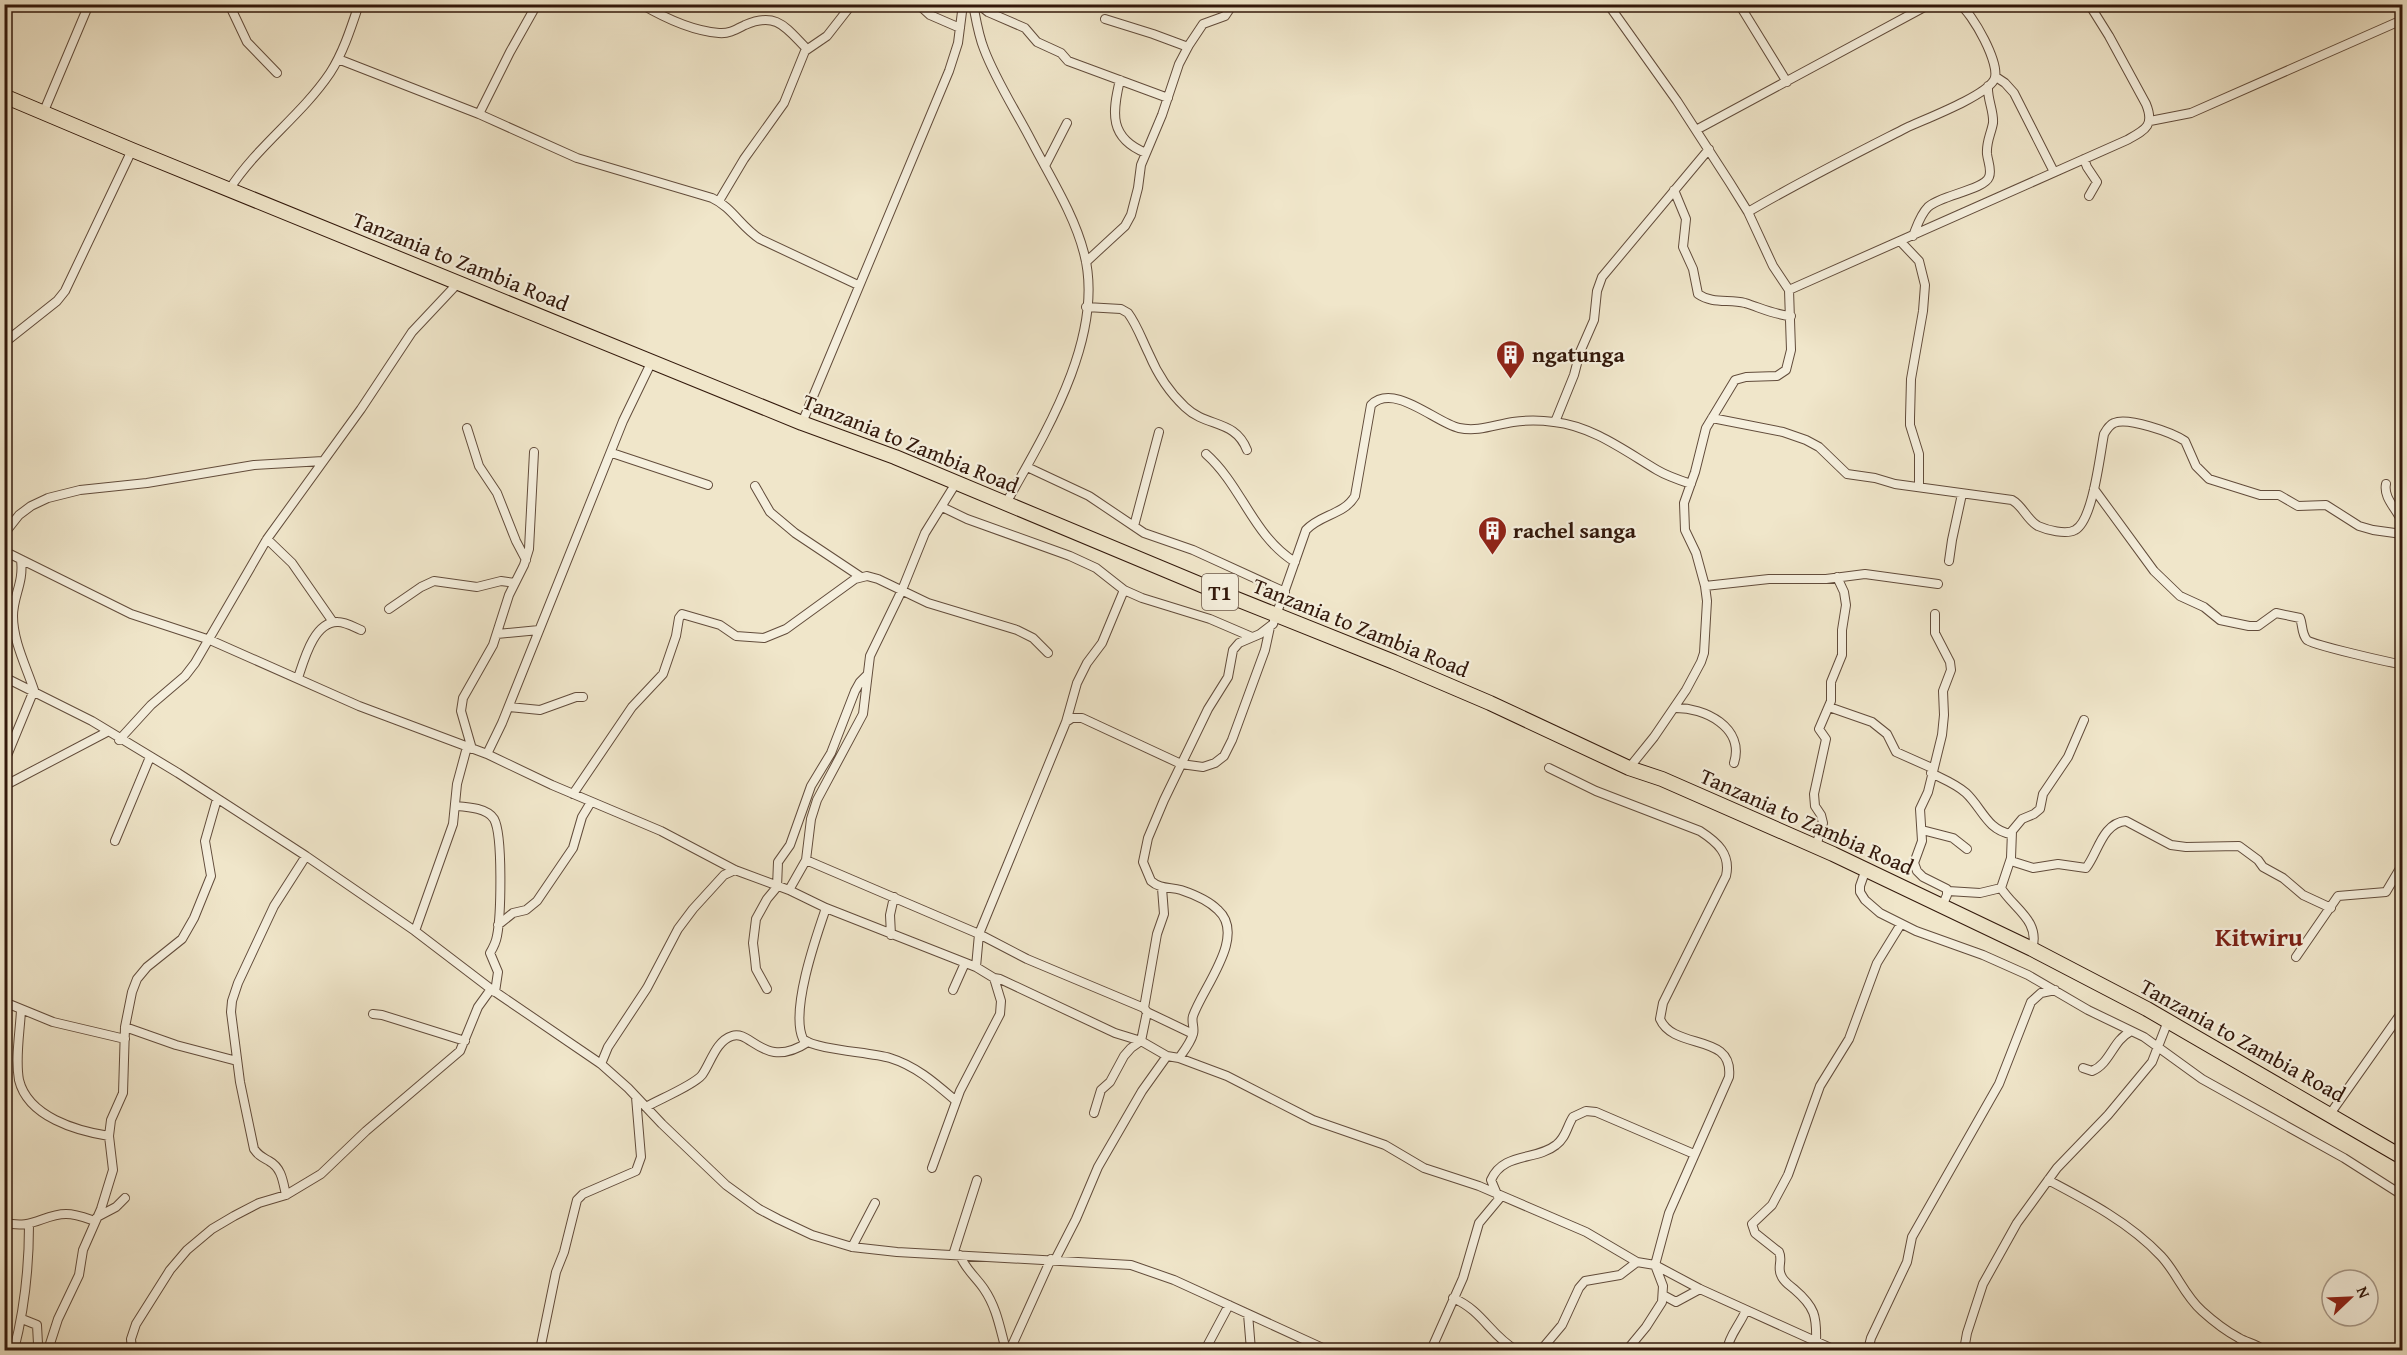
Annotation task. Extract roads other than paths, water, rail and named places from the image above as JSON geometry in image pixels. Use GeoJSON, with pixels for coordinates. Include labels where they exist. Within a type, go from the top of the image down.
{"type":"FeatureCollection","features":[{"type":"Feature","properties":{"kind":"highway","name":"Tanzania to Zambia Road"},"geometry":{"type":"LineString","coordinates":[[4,96],[802,423],[895,457],[1006,503],[1274,621],[1490,703],[1629,768],[1662,779],[1816,846],[2032,949],[2168,1021],[2403,1157]]}},
{"type":"Feature","properties":{"kind":"street"},"geometry":{"type":"LineString","coordinates":[[44,111],[89,4]]}},
{"type":"Feature","properties":{"kind":"street"},"geometry":{"type":"LineString","coordinates":[[229,4],[247,42],[277,72]]}},
{"type":"Feature","properties":{"kind":"street"},"geometry":{"type":"LineString","coordinates":[[230,190],[239,174],[308,101],[338,59],[359,4]]}},
{"type":"Feature","properties":{"kind":"street"},"geometry":{"type":"LineString","coordinates":[[479,114],[537,4]]}},
{"type":"Feature","properties":{"kind":"street"},"geometry":{"type":"LineString","coordinates":[[641,4],[675,20],[718,33],[728,33],[758,20],[773,20],[781,23],[807,49]]}},
{"type":"Feature","properties":{"kind":"street"},"geometry":{"type":"LineString","coordinates":[[719,201],[744,159],[784,103],[807,49],[827,36],[852,4]]}},
{"type":"Feature","properties":{"kind":"street"},"geometry":{"type":"LineString","coordinates":[[918,4],[930,15],[960,28]]}},
{"type":"Feature","properties":{"kind":"street"},"geometry":{"type":"LineString","coordinates":[[802,423],[858,285],[950,71],[958,43],[963,4]]}},
{"type":"Feature","properties":{"kind":"street"},"geometry":{"type":"LineString","coordinates":[[973,4],[984,51],[1076,230],[1086,262],[1086,307],[1074,367],[1059,405],[1006,503]]}},
{"type":"Feature","properties":{"kind":"street"},"geometry":{"type":"LineString","coordinates":[[978,4],[987,12],[1025,28],[1036,42],[1061,53],[1067,61],[1168,98]]}},
{"type":"Feature","properties":{"kind":"street"},"geometry":{"type":"LineString","coordinates":[[1086,262],[1107,245],[1128,220],[1134,208],[1139,171],[1179,64],[1188,47],[1201,26],[1225,16],[1233,4]]}},
{"type":"Feature","properties":{"kind":"street"},"geometry":{"type":"LineString","coordinates":[[1608,4],[1709,149],[1748,212],[1773,266],[1789,290],[1791,316],[1791,350],[1786,370],[1777,376],[1738,378],[1729,388],[1702,441],[1684,502],[1685,530],[1696,553],[1705,586],[1707,601],[1704,652],[1694,676],[1674,708],[1629,768]]}},
{"type":"Feature","properties":{"kind":"street"},"geometry":{"type":"LineString","coordinates":[[1739,4],[1787,82]]}},
{"type":"Feature","properties":{"kind":"street"},"geometry":{"type":"LineString","coordinates":[[1696,130],[1930,4]]}},
{"type":"Feature","properties":{"kind":"street"},"geometry":{"type":"LineString","coordinates":[[2089,4],[2132,75],[2151,116],[2150,122]]}},
{"type":"Feature","properties":{"kind":"street"},"geometry":{"type":"LineString","coordinates":[[1966,6],[1995,63],[1996,77],[2014,93],[2054,172]]}},
{"type":"Feature","properties":{"kind":"street"},"geometry":{"type":"LineString","coordinates":[[1105,19],[1188,47]]}},
{"type":"Feature","properties":{"kind":"street"},"geometry":{"type":"LineString","coordinates":[[1789,290],[2127,140],[2139,133],[2150,122],[2191,113],[2403,20]]}},
{"type":"Feature","properties":{"kind":"street"},"geometry":{"type":"LineString","coordinates":[[338,59],[479,114],[577,158],[719,201],[729,209],[747,231],[760,239],[858,285]]}},
{"type":"Feature","properties":{"kind":"street"},"geometry":{"type":"LineString","coordinates":[[1748,212],[1906,128],[1976,95],[1996,77]]}},
{"type":"Feature","properties":{"kind":"street"},"geometry":{"type":"LineString","coordinates":[[1120,80],[1114,109],[1116,126],[1124,139],[1146,153]]}},
{"type":"Feature","properties":{"kind":"street"},"geometry":{"type":"LineString","coordinates":[[1913,236],[1923,213],[1930,205],[1988,180],[1990,175],[1987,146],[1993,121],[1988,86]]}},
{"type":"Feature","properties":{"kind":"street"},"geometry":{"type":"LineString","coordinates":[[1045,166],[1067,123]]}},
{"type":"Feature","properties":{"kind":"street"},"geometry":{"type":"LineString","coordinates":[[1556,422],[1580,352],[1594,321],[1597,291],[1602,277],[1709,149]]}},
{"type":"Feature","properties":{"kind":"street"},"geometry":{"type":"LineString","coordinates":[[4,343],[57,301],[65,291],[132,150]]}},
{"type":"Feature","properties":{"kind":"street"},"geometry":{"type":"LineString","coordinates":[[2084,159],[2097,182],[2089,196]]}},
{"type":"Feature","properties":{"kind":"street"},"geometry":{"type":"LineString","coordinates":[[1674,190],[1686,219],[1683,247],[1693,269],[1698,294],[1711,300],[1742,303],[1791,316]]}},
{"type":"Feature","properties":{"kind":"street"},"geometry":{"type":"LineString","coordinates":[[1900,241],[1919,261],[1925,285],[1923,311],[1911,380],[1910,418],[1919,454],[1919,486]]}},
{"type":"Feature","properties":{"kind":"street"},"geometry":{"type":"LineString","coordinates":[[119,740],[151,705],[185,676],[210,640],[267,538],[361,409],[412,332],[459,282]]}},
{"type":"Feature","properties":{"kind":"street"},"geometry":{"type":"LineString","coordinates":[[1086,307],[1121,309],[1128,313],[1150,357],[1176,397],[1187,409],[1199,417],[1237,432],[1247,450]]}},
{"type":"Feature","properties":{"kind":"street"},"geometry":{"type":"LineString","coordinates":[[487,754],[632,401],[651,361]]}},
{"type":"Feature","properties":{"kind":"street"},"geometry":{"type":"LineString","coordinates":[[1066,722],[1072,718],[1082,718],[1181,764],[1196,768],[1208,766],[1224,756],[1265,650],[1306,530],[1318,519],[1347,507],[1355,496],[1369,413],[1375,402],[1389,399],[1417,405],[1457,428],[1480,429],[1520,421],[1556,422],[1615,444],[1657,470],[1691,484]]}},
{"type":"Feature","properties":{"kind":"street"},"geometry":{"type":"LineString","coordinates":[[1712,418],[1783,432],[1806,440],[1819,447],[1847,474],[1895,484],[2012,500],[2019,504],[2035,524],[2069,532],[2077,530],[2082,523],[2094,489],[2104,434],[2109,426],[2116,422],[2126,422],[2157,430],[2185,441],[2196,466],[2209,479],[2260,495],[2279,495],[2298,506],[2326,505],[2359,526],[2403,534]]}},
{"type":"Feature","properties":{"kind":"street"},"geometry":{"type":"LineString","coordinates":[[466,428],[479,466],[498,494],[526,560]]}},
{"type":"Feature","properties":{"kind":"street"},"geometry":{"type":"LineString","coordinates":[[1134,526],[1159,432]]}},
{"type":"Feature","properties":{"kind":"street"},"geometry":{"type":"LineString","coordinates":[[415,931],[448,841],[459,774],[470,748],[461,711],[463,698],[490,651],[509,595],[526,560],[531,537],[534,452]]}},
{"type":"Feature","properties":{"kind":"street"},"geometry":{"type":"LineString","coordinates":[[612,453],[708,485]]}},
{"type":"Feature","properties":{"kind":"street"},"geometry":{"type":"LineString","coordinates":[[1206,454],[1227,476],[1270,542],[1295,562]]}},
{"type":"Feature","properties":{"kind":"street"},"geometry":{"type":"LineString","coordinates":[[6,529],[31,506],[48,498],[80,490],[147,483],[254,465],[322,461]]}},
{"type":"Feature","properties":{"kind":"street"},"geometry":{"type":"LineString","coordinates":[[1027,467],[1089,496],[1144,533],[1193,549],[1285,592]]}},
{"type":"Feature","properties":{"kind":"street"},"geometry":{"type":"LineString","coordinates":[[789,890],[806,860],[811,819],[817,800],[863,714],[870,656],[902,590],[925,533],[956,483]]}},
{"type":"Feature","properties":{"kind":"street"},"geometry":{"type":"LineString","coordinates":[[2386,484],[2388,498],[2396,507],[2403,522]]}},
{"type":"Feature","properties":{"kind":"street"},"geometry":{"type":"LineString","coordinates":[[755,486],[770,512],[788,528],[861,577]]}},
{"type":"Feature","properties":{"kind":"street"},"geometry":{"type":"LineString","coordinates":[[2094,489],[2154,571],[2180,596],[2204,607],[2220,620],[2252,627],[2258,626],[2276,613],[2300,618],[2304,635],[2313,644],[2338,648],[2387,663],[2403,664]]}},
{"type":"Feature","properties":{"kind":"street"},"geometry":{"type":"LineString","coordinates":[[1949,561],[1962,494]]}},
{"type":"Feature","properties":{"kind":"street"},"geometry":{"type":"LineString","coordinates":[[942,507],[967,519],[1070,556],[1096,568],[1124,590],[1252,637]]}},
{"type":"Feature","properties":{"kind":"street"},"geometry":{"type":"LineString","coordinates":[[267,538],[292,563],[333,622]]}},
{"type":"Feature","properties":{"kind":"street"},"geometry":{"type":"LineString","coordinates":[[4,551],[131,614],[210,640],[359,706],[487,754],[591,802],[661,831],[735,870],[789,890],[891,935],[976,967],[994,978],[1058,1005],[1115,1033],[1141,1041],[1167,1056],[1179,1058],[1227,1076],[1313,1120],[1385,1145],[1424,1168],[1470,1182],[1586,1232],[1637,1262],[1655,1265],[1700,1289],[1835,1350]]}},
{"type":"Feature","properties":{"kind":"street"},"geometry":{"type":"LineString","coordinates":[[4,763],[34,690],[20,650],[13,614],[23,576],[21,560]]}},
{"type":"Feature","properties":{"kind":"street"},"geometry":{"type":"LineString","coordinates":[[1705,586],[1769,579],[1804,580],[1872,574],[1938,584]]}},
{"type":"Feature","properties":{"kind":"street"},"geometry":{"type":"LineString","coordinates":[[573,794],[632,707],[663,674],[681,615],[686,614],[720,625],[736,636],[764,638],[786,629],[861,577],[867,576],[928,603],[1028,635],[1048,653]]}},
{"type":"Feature","properties":{"kind":"street"},"geometry":{"type":"LineString","coordinates":[[1816,846],[1823,823],[1815,806],[1814,794],[1826,740],[1819,729],[1829,707],[1832,696],[1831,682],[1842,656],[1844,592],[1837,577]]}},
{"type":"Feature","properties":{"kind":"street"},"geometry":{"type":"LineString","coordinates":[[389,609],[434,581],[477,587],[501,580],[515,583]]}},
{"type":"Feature","properties":{"kind":"street"},"geometry":{"type":"LineString","coordinates":[[976,967],[979,934],[1066,722],[1077,683],[1087,663],[1102,643],[1124,590]]}},
{"type":"Feature","properties":{"kind":"street"},"geometry":{"type":"LineString","coordinates":[[1935,614],[1935,633],[1951,666],[1943,691],[1944,726],[1928,792],[1920,810],[1922,841],[1915,860],[1915,867],[1923,877],[1945,887],[1948,891],[1980,893],[2001,888]]}},
{"type":"Feature","properties":{"kind":"street"},"geometry":{"type":"LineString","coordinates":[[1179,1058],[1193,1034],[1192,1018],[1223,954],[1228,927],[1222,914],[1205,901],[1180,890],[1162,888],[1151,881],[1144,866],[1144,857],[1155,819],[1208,708],[1228,677],[1233,650],[1239,643],[1252,637],[1274,621]]}},
{"type":"Feature","properties":{"kind":"street"},"geometry":{"type":"LineString","coordinates":[[298,678],[308,647],[326,625],[340,622],[361,630]]}},
{"type":"Feature","properties":{"kind":"street"},"geometry":{"type":"LineString","coordinates":[[497,634],[539,630]]}},
{"type":"Feature","properties":{"kind":"street"},"geometry":{"type":"LineString","coordinates":[[767,989],[756,969],[754,937],[756,919],[777,887],[778,862],[790,845],[811,786],[831,753],[855,691],[867,675]]}},
{"type":"Feature","properties":{"kind":"street"},"geometry":{"type":"LineString","coordinates":[[4,676],[34,690],[150,757],[306,856],[415,931],[493,991],[601,1064],[726,1185],[757,1208],[812,1235],[852,1247],[1131,1265],[1158,1274],[1327,1350]]}},
{"type":"Feature","properties":{"kind":"street"},"geometry":{"type":"LineString","coordinates":[[508,707],[540,710],[576,697],[583,697]]}},
{"type":"Feature","properties":{"kind":"street"},"geometry":{"type":"LineString","coordinates":[[1829,707],[1878,726],[1887,734],[1896,752],[1960,788],[1993,827],[2002,833],[2011,834]]}},
{"type":"Feature","properties":{"kind":"street"},"geometry":{"type":"LineString","coordinates":[[1674,708],[1704,713],[1729,730],[1737,747],[1734,763]]}},
{"type":"Feature","properties":{"kind":"street"},"geometry":{"type":"LineString","coordinates":[[2001,888],[2011,861],[2011,834],[2018,823],[2040,808],[2043,794],[2068,757],[2084,720]]}},
{"type":"Feature","properties":{"kind":"street"},"geometry":{"type":"LineString","coordinates":[[4,786],[107,732]]}},
{"type":"Feature","properties":{"kind":"street"},"geometry":{"type":"LineString","coordinates":[[115,841],[150,757]]}},
{"type":"Feature","properties":{"kind":"street"},"geometry":{"type":"LineString","coordinates":[[1549,768],[1596,791],[1700,831],[1713,839],[1726,856],[1726,876],[1663,1003],[1660,1014],[1662,1022],[1669,1030],[1722,1052],[1730,1064],[1729,1077],[1669,1213],[1655,1265],[1663,1286],[1662,1302],[1649,1323],[1627,1350]]}},
{"type":"Feature","properties":{"kind":"street"},"geometry":{"type":"LineString","coordinates":[[48,1350],[58,1319],[79,1275],[83,1250],[113,1170],[109,1136],[111,1120],[123,1093],[125,1027],[132,992],[137,979],[147,967],[182,939],[199,906],[211,873],[206,841],[217,799]]}},
{"type":"Feature","properties":{"kind":"street"},"geometry":{"type":"LineString","coordinates":[[498,925],[513,913],[524,911],[537,901],[573,848],[582,817],[591,802]]}},
{"type":"Feature","properties":{"kind":"street"},"geometry":{"type":"LineString","coordinates":[[132,1350],[131,1339],[136,1324],[170,1270],[188,1250],[212,1229],[234,1216],[260,1203],[286,1195],[321,1174],[366,1131],[460,1051],[478,1007],[493,991],[498,972],[490,953],[497,936],[500,859],[498,829],[493,818],[486,813],[455,806]]}},
{"type":"Feature","properties":{"kind":"street"},"geometry":{"type":"LineString","coordinates":[[2011,861],[2033,868],[2058,864],[2086,868],[2109,830],[2119,822],[2126,821],[2171,845],[2239,846],[2256,858],[2263,867],[2283,878],[2303,895],[2331,908]]}},
{"type":"Feature","properties":{"kind":"street"},"geometry":{"type":"LineString","coordinates":[[1922,830],[1945,835],[1967,849]]}},
{"type":"Feature","properties":{"kind":"street"},"geometry":{"type":"LineString","coordinates":[[286,1195],[282,1174],[278,1168],[259,1156],[254,1149],[237,1061],[231,1012],[238,983],[274,906],[306,856]]}},
{"type":"Feature","properties":{"kind":"street"},"geometry":{"type":"LineString","coordinates":[[806,860],[979,934],[1027,959],[1145,1010],[1193,1034]]}},
{"type":"Feature","properties":{"kind":"street"},"geometry":{"type":"LineString","coordinates":[[2296,957],[2340,895],[2359,896],[2386,892],[2403,865]]}},
{"type":"Feature","properties":{"kind":"street"},"geometry":{"type":"LineString","coordinates":[[1866,869],[1860,886],[1863,898],[1880,912],[1934,939],[1991,958],[2055,990],[2130,1032],[2144,1037],[2202,1079],[2344,1158],[2403,1195]]}},
{"type":"Feature","properties":{"kind":"street"},"geometry":{"type":"LineString","coordinates":[[601,1064],[608,1047],[647,988],[678,929],[724,875],[735,870]]}},
{"type":"Feature","properties":{"kind":"street"},"geometry":{"type":"LineString","coordinates":[[1094,1113],[1101,1090],[1110,1082],[1124,1056],[1141,1041],[1157,934],[1164,914],[1162,888]]}},
{"type":"Feature","properties":{"kind":"street"},"geometry":{"type":"LineString","coordinates":[[2001,888],[2030,922],[2034,940],[2032,949]]}},
{"type":"Feature","properties":{"kind":"street"},"geometry":{"type":"LineString","coordinates":[[1942,906],[1948,891]]}},
{"type":"Feature","properties":{"kind":"street"},"geometry":{"type":"LineString","coordinates":[[891,935],[890,915],[894,897]]}},
{"type":"Feature","properties":{"kind":"street"},"geometry":{"type":"LineString","coordinates":[[826,908],[804,981],[800,1029],[802,1037],[808,1042],[899,1061],[923,1073],[956,1101]]}},
{"type":"Feature","properties":{"kind":"street"},"geometry":{"type":"LineString","coordinates":[[1816,1343],[1816,1323],[1812,1307],[1782,1278],[1779,1272],[1781,1256],[1779,1252],[1757,1235],[1751,1227],[1753,1222],[1772,1205],[1788,1175],[1820,1086],[1849,1039],[1876,963],[1901,924]]}},
{"type":"Feature","properties":{"kind":"street"},"geometry":{"type":"LineString","coordinates":[[953,990],[965,963]]}},
{"type":"Feature","properties":{"kind":"street"},"geometry":{"type":"LineString","coordinates":[[932,1168],[956,1101],[974,1060],[1000,1014],[1001,1001],[994,978]]}},
{"type":"Feature","properties":{"kind":"street"},"geometry":{"type":"LineString","coordinates":[[1868,1350],[1870,1338],[1908,1260],[1912,1237],[1999,1084],[2031,1002],[2041,993],[2055,990]]}},
{"type":"Feature","properties":{"kind":"street"},"geometry":{"type":"LineString","coordinates":[[4,1002],[72,1028],[124,1039]]}},
{"type":"Feature","properties":{"kind":"street"},"geometry":{"type":"LineString","coordinates":[[21,1010],[18,1070],[20,1082],[26,1094],[48,1116],[62,1124],[109,1136]]}},
{"type":"Feature","properties":{"kind":"street"},"geometry":{"type":"LineString","coordinates":[[2330,1114],[2403,1012]]}},
{"type":"Feature","properties":{"kind":"street"},"geometry":{"type":"LineString","coordinates":[[373,1014],[465,1041]]}},
{"type":"Feature","properties":{"kind":"street"},"geometry":{"type":"LineString","coordinates":[[1964,1350],[1967,1333],[1991,1268],[2030,1202],[2152,1062],[2168,1021]]}},
{"type":"Feature","properties":{"kind":"street"},"geometry":{"type":"LineString","coordinates":[[125,1027],[176,1046],[237,1061]]}},
{"type":"Feature","properties":{"kind":"street"},"geometry":{"type":"LineString","coordinates":[[2083,1068],[2092,1071],[2100,1068],[2121,1038],[2130,1032]]}},
{"type":"Feature","properties":{"kind":"street"},"geometry":{"type":"LineString","coordinates":[[645,1107],[698,1080],[720,1043],[735,1034],[742,1035],[758,1048],[780,1053],[792,1051],[808,1042]]}},
{"type":"Feature","properties":{"kind":"street"},"geometry":{"type":"LineString","coordinates":[[1008,1350],[1053,1259],[1076,1219],[1098,1167],[1142,1091],[1167,1056]]}},
{"type":"Feature","properties":{"kind":"street"},"geometry":{"type":"LineString","coordinates":[[540,1350],[556,1272],[564,1252],[577,1200],[583,1194],[636,1171],[639,1166],[641,1157],[636,1098]]}},
{"type":"Feature","properties":{"kind":"street"},"geometry":{"type":"LineString","coordinates":[[1431,1350],[1466,1270],[1479,1223],[1498,1199],[1491,1180],[1498,1168],[1513,1159],[1554,1147],[1567,1131],[1573,1117],[1586,1111],[1596,1112],[1694,1154]]}},
{"type":"Feature","properties":{"kind":"street"},"geometry":{"type":"LineString","coordinates":[[957,1255],[977,1179]]}},
{"type":"Feature","properties":{"kind":"street"},"geometry":{"type":"LineString","coordinates":[[2048,1180],[2093,1204],[2149,1245],[2165,1261],[2184,1292],[2204,1313],[2241,1340],[2258,1345],[2263,1350]]}},
{"type":"Feature","properties":{"kind":"street"},"geometry":{"type":"LineString","coordinates":[[4,1222],[29,1225],[65,1214],[96,1219],[116,1207],[125,1198]]}},
{"type":"Feature","properties":{"kind":"street"},"geometry":{"type":"LineString","coordinates":[[852,1247],[875,1203]]}},
{"type":"Feature","properties":{"kind":"street"},"geometry":{"type":"LineString","coordinates":[[14,1350],[28,1280],[29,1225]]}},
{"type":"Feature","properties":{"kind":"street"},"geometry":{"type":"LineString","coordinates":[[957,1255],[993,1304],[1008,1350]]}},
{"type":"Feature","properties":{"kind":"street"},"geometry":{"type":"LineString","coordinates":[[1541,1350],[1562,1325],[1579,1288],[1585,1281],[1620,1275],[1637,1262]]}},
{"type":"Feature","properties":{"kind":"street"},"geometry":{"type":"LineString","coordinates":[[1663,1295],[1676,1302],[1700,1289]]}},
{"type":"Feature","properties":{"kind":"street"},"geometry":{"type":"LineString","coordinates":[[1453,1298],[1466,1303],[1477,1312],[1504,1343],[1516,1350]]}},
{"type":"Feature","properties":{"kind":"street"},"geometry":{"type":"LineString","coordinates":[[1205,1350],[1229,1305]]}},
{"type":"Feature","properties":{"kind":"street"},"geometry":{"type":"LineString","coordinates":[[1727,1350],[1730,1335],[1738,1326],[1746,1310]]}},
{"type":"Feature","properties":{"kind":"street"},"geometry":{"type":"LineString","coordinates":[[1248,1314],[1251,1350]]}},
{"type":"Feature","properties":{"kind":"street"},"geometry":{"type":"LineString","coordinates":[[22,1319],[37,1325],[40,1350]]}},
{"type":"Feature","properties":{"kind":"place","name":"ngatunga"},"geometry":{"type":"Point","coordinates":[1511,380]}},
{"type":"Feature","properties":{"kind":"place","name":"rachel sanga"},"geometry":{"type":"Point","coordinates":[1492,556]}},
{"type":"Feature","properties":{"kind":"district","name":"Kitwiru"},"geometry":{"type":"Point","coordinates":[2259,936]}}]}
